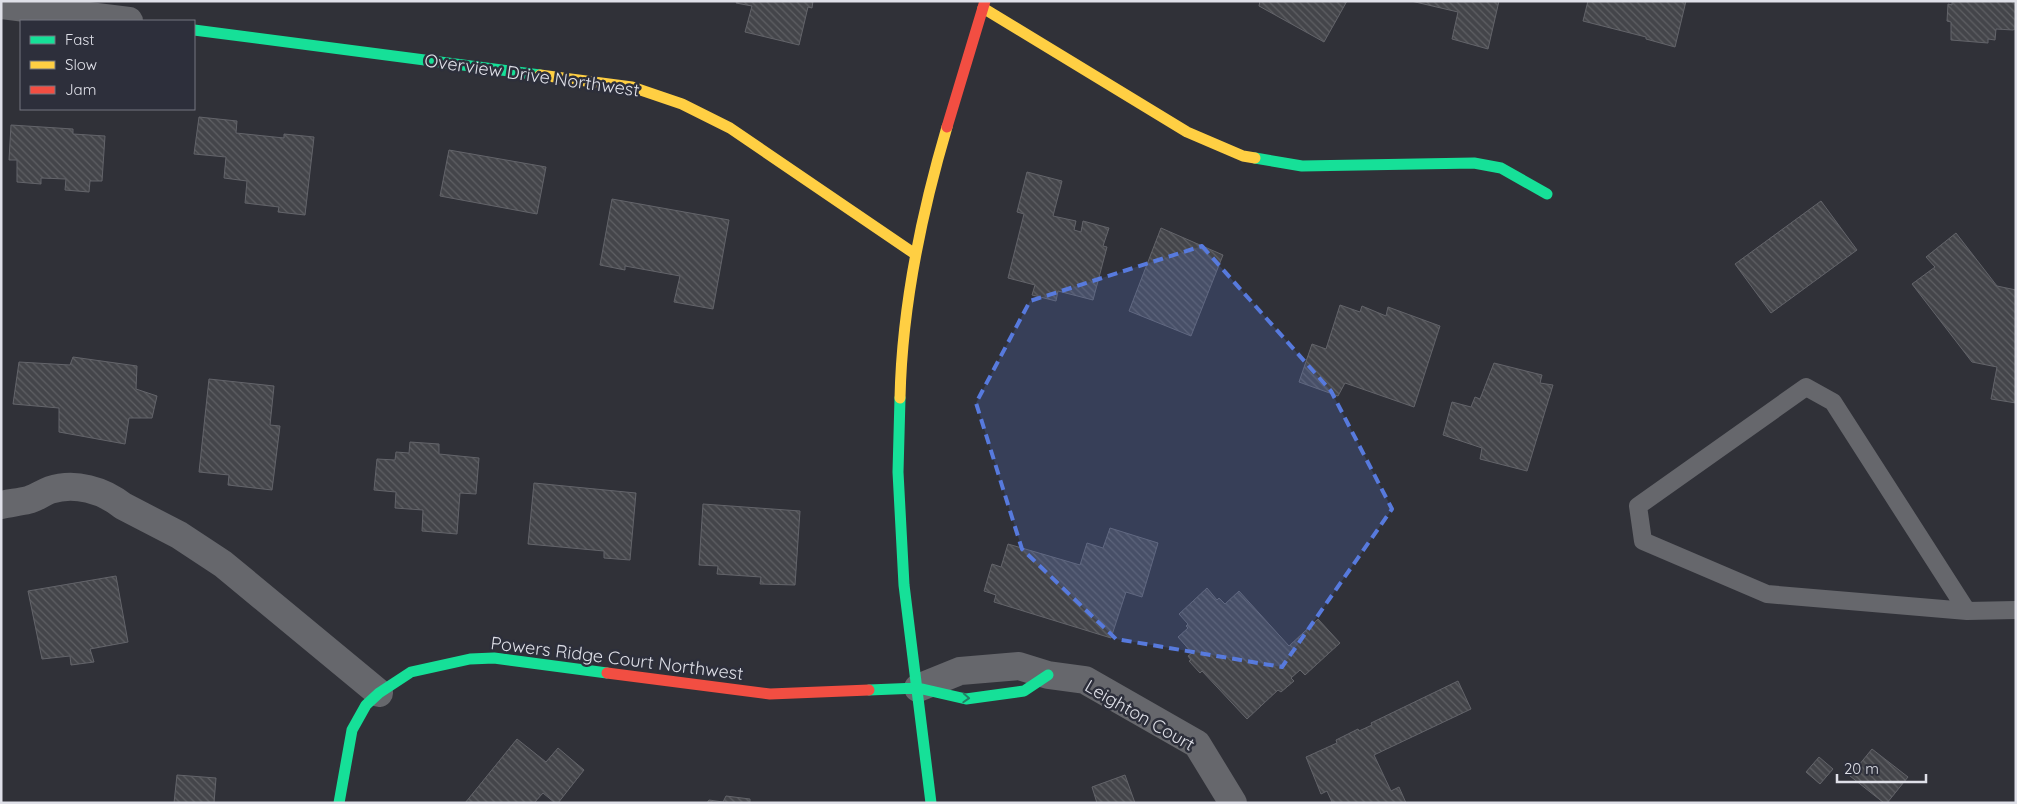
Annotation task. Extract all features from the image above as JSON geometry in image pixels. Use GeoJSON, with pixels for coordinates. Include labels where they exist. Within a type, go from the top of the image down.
{"type":"FeatureCollection","features":[{"type":"Feature","properties":{"kind":"street"},"geometry":{"type":"LineString","coordinates":[[1,5],[121,20]]}},
{"type":"Feature","properties":{"kind":"street"},"geometry":{"type":"LineString","coordinates":[[931,803],[904,585],[898,472],[901,352],[915,254],[945,134],[984,5],[1187,132],[1243,156],[1302,166],[1474,163],[1501,168],[1547,194]]}},
{"type":"Feature","properties":{"kind":"street","name":"Overview Drive Northwest"},"geometry":{"type":"LineString","coordinates":[[195,30],[632,87],[682,104],[730,128],[915,254]]}},
{"type":"Feature","properties":{"kind":"street"},"geometry":{"type":"LineString","coordinates":[[1,505],[30,500],[50,490],[71,487],[93,489],[179,535],[223,564],[379,693]]}},
{"type":"Feature","properties":{"kind":"street","name":"Powers Ridge Court Northwest"},"geometry":{"type":"LineString","coordinates":[[338,803],[352,730],[366,705],[379,693],[411,672],[470,659],[494,658],[770,694],[918,688]]}},
{"type":"Feature","properties":{"kind":"street","name":"Leighton Court"},"geometry":{"type":"LineString","coordinates":[[918,688],[960,671],[1019,666],[1048,675],[1084,680],[1197,744],[1233,803]]}},
{"type":"Feature","properties":{"kind":"lane"},"geometry":{"type":"LineString","coordinates":[[1967,611],[1833,402],[1806,387],[1638,506],[1643,541],[1767,594],[1967,611],[2016,610]]}},
{"type":"Feature","properties":{"kind":"highlighted area"},"geometry":{"type":"Polygon","coordinates":[[[1202,246],[1331,391],[1392,509],[1282,667],[1116,639],[1022,549],[976,403],[1030,301],[1202,246]]]}},
{"type":"Feature","properties":{"kind":"building"},"geometry":{"type":"Polygon","coordinates":[[[737,1],[813,1],[812,8],[808,7],[799,45],[745,32],[752,6],[736,3],[737,1]]]}},
{"type":"Feature","properties":{"kind":"building"},"geometry":{"type":"Polygon","coordinates":[[[1260,1],[1347,1],[1324,42],[1259,6],[1260,1]]]}},
{"type":"Feature","properties":{"kind":"building"},"geometry":{"type":"Polygon","coordinates":[[[1411,1],[1499,1],[1488,49],[1452,39],[1458,12],[1411,1]]]}},
{"type":"Feature","properties":{"kind":"building"},"geometry":{"type":"Polygon","coordinates":[[[1588,1],[1686,1],[1675,47],[1646,39],[1646,37],[1583,21],[1588,1]]]}},
{"type":"Feature","properties":{"kind":"building"},"geometry":{"type":"Polygon","coordinates":[[[1952,1],[2016,1],[2015,29],[1996,29],[1995,40],[1988,39],[1988,43],[1951,40],[1951,22],[1947,21],[1948,4],[1952,5],[1952,1]]]}},
{"type":"Feature","properties":{"kind":"building"},"geometry":{"type":"Polygon","coordinates":[[[199,117],[237,121],[236,133],[284,138],[284,134],[314,137],[305,215],[278,212],[279,207],[245,203],[247,181],[224,178],[226,157],[194,154],[199,117]]]}},
{"type":"Feature","properties":{"kind":"building"},"geometry":{"type":"Polygon","coordinates":[[[11,125],[73,129],[73,134],[105,136],[102,181],[90,181],[89,192],[65,190],[66,179],[41,178],[41,184],[17,182],[17,160],[9,160],[11,125]]]}},
{"type":"Feature","properties":{"kind":"building"},"geometry":{"type":"Polygon","coordinates":[[[449,150],[546,167],[537,214],[440,196],[449,150]]]}},
{"type":"Feature","properties":{"kind":"building"},"geometry":{"type":"Polygon","coordinates":[[[1027,172],[1062,181],[1053,216],[1076,221],[1074,230],[1081,232],[1083,221],[1109,228],[1103,246],[1107,247],[1093,300],[1058,291],[1056,301],[1032,295],[1035,285],[1008,278],[1024,214],[1017,212],[1027,172]]]}},
{"type":"Feature","properties":{"kind":"building"},"geometry":{"type":"Polygon","coordinates":[[[612,199],[729,220],[713,309],[674,302],[680,276],[625,266],[625,270],[600,265],[612,199]]]}},
{"type":"Feature","properties":{"kind":"building"},"geometry":{"type":"Polygon","coordinates":[[[1821,201],[1857,250],[1771,313],[1735,264],[1821,201]]]}},
{"type":"Feature","properties":{"kind":"building"},"geometry":{"type":"Polygon","coordinates":[[[1161,228],[1223,255],[1191,336],[1129,311],[1161,228]]]}},
{"type":"Feature","properties":{"kind":"building"},"geometry":{"type":"Polygon","coordinates":[[[1956,233],[1997,286],[2016,290],[2016,403],[1991,399],[1997,367],[1972,362],[1912,284],[1935,267],[1926,257],[1956,233]]]}},
{"type":"Feature","properties":{"kind":"building"},"geometry":{"type":"Polygon","coordinates":[[[1340,305],[1360,312],[1362,306],[1386,316],[1388,307],[1440,326],[1414,407],[1345,383],[1338,396],[1299,382],[1312,344],[1326,349],[1340,305]]]}},
{"type":"Feature","properties":{"kind":"building"},"geometry":{"type":"Polygon","coordinates":[[[73,357],[137,366],[136,389],[157,396],[152,418],[129,418],[125,444],[59,432],[59,408],[13,404],[19,362],[70,365],[73,357]]]}},
{"type":"Feature","properties":{"kind":"building"},"geometry":{"type":"Polygon","coordinates":[[[1494,363],[1542,375],[1540,383],[1553,385],[1527,471],[1480,459],[1482,448],[1443,435],[1452,402],[1471,407],[1475,397],[1480,399],[1494,363]]]}},
{"type":"Feature","properties":{"kind":"building"},"geometry":{"type":"Polygon","coordinates":[[[209,379],[274,386],[270,425],[280,426],[272,490],[228,485],[229,475],[199,472],[209,379]]]}},
{"type":"Feature","properties":{"kind":"building"},"geometry":{"type":"Polygon","coordinates":[[[410,442],[439,444],[439,454],[479,458],[476,494],[460,493],[457,534],[422,531],[423,510],[395,508],[396,492],[374,490],[377,459],[395,460],[396,452],[409,453],[410,442]]]}},
{"type":"Feature","properties":{"kind":"building"},"geometry":{"type":"Polygon","coordinates":[[[534,483],[636,493],[630,560],[604,558],[604,551],[528,544],[534,483]]]}},
{"type":"Feature","properties":{"kind":"building"},"geometry":{"type":"Polygon","coordinates":[[[703,504],[800,511],[795,585],[760,584],[761,577],[717,574],[718,566],[699,565],[703,504]]]}},
{"type":"Feature","properties":{"kind":"building"},"geometry":{"type":"Polygon","coordinates":[[[1110,528],[1158,543],[1142,597],[1126,592],[1111,638],[994,602],[996,595],[984,591],[992,564],[1001,567],[1008,544],[1080,565],[1087,543],[1103,548],[1110,528]]]}},
{"type":"Feature","properties":{"kind":"building"},"geometry":{"type":"Polygon","coordinates":[[[116,576],[128,642],[90,649],[94,662],[71,665],[70,656],[42,659],[28,591],[116,576]]]}},
{"type":"Feature","properties":{"kind":"building"},"geometry":{"type":"Polygon","coordinates":[[[1207,588],[1217,600],[1219,598],[1225,604],[1239,591],[1289,646],[1318,619],[1340,643],[1305,675],[1300,670],[1291,678],[1294,681],[1281,692],[1278,690],[1247,719],[1202,671],[1200,673],[1189,661],[1191,660],[1188,656],[1192,653],[1178,637],[1188,628],[1186,626],[1188,624],[1179,614],[1207,588]]]}},
{"type":"Feature","properties":{"kind":"building"},"geometry":{"type":"Polygon","coordinates":[[[1458,681],[1471,709],[1374,755],[1391,791],[1399,787],[1406,803],[1331,803],[1327,791],[1321,794],[1306,757],[1337,743],[1336,740],[1358,729],[1359,731],[1372,725],[1371,723],[1458,681]]]}},
{"type":"Feature","properties":{"kind":"building"},"geometry":{"type":"Polygon","coordinates":[[[517,739],[546,762],[558,748],[584,770],[558,803],[555,803],[543,793],[534,803],[465,803],[517,739]]]}},
{"type":"Feature","properties":{"kind":"building"},"geometry":{"type":"Polygon","coordinates":[[[1872,749],[1908,777],[1887,803],[1884,803],[1850,776],[1872,749]]]}},
{"type":"Feature","properties":{"kind":"building"},"geometry":{"type":"Polygon","coordinates":[[[1819,757],[1833,769],[1820,784],[1806,772],[1819,757]]]}},
{"type":"Feature","properties":{"kind":"building"},"geometry":{"type":"Polygon","coordinates":[[[177,775],[216,778],[214,803],[174,803],[177,775]]]}},
{"type":"Feature","properties":{"kind":"building"},"geometry":{"type":"Polygon","coordinates":[[[1125,775],[1135,803],[1097,803],[1092,787],[1125,775]]]}},
{"type":"Feature","properties":{"kind":"building"},"geometry":{"type":"Polygon","coordinates":[[[726,796],[750,799],[750,803],[707,803],[709,800],[723,802],[726,796]]]}},
{"type":"Feature","properties":{"kind":"traffic: fast"},"geometry":{"type":"LineString","coordinates":[[195,30],[540,75]]}},
{"type":"Feature","properties":{"kind":"traffic: fast"},"geometry":{"type":"LineString","coordinates":[[1255,158],[1302,166],[1474,163],[1501,168],[1547,194]]}},
{"type":"Feature","properties":{"kind":"traffic: fast"},"geometry":{"type":"LineString","coordinates":[[900,398],[898,472],[904,585],[931,803]]}},
{"type":"Feature","properties":{"kind":"traffic: fast"},"geometry":{"type":"LineString","coordinates":[[339,803],[352,730],[366,705],[379,693],[411,672],[470,659],[494,658],[607,673]]}},
{"type":"Feature","properties":{"kind":"traffic: fast"},"geometry":{"type":"LineString","coordinates":[[869,690],[918,688],[966,699],[1024,691],[1048,675]]}},
{"type":"Feature","properties":{"kind":"traffic: slow"},"geometry":{"type":"LineString","coordinates":[[983,8],[1187,132],[1243,156],[1255,158]]}},
{"type":"Feature","properties":{"kind":"traffic: slow"},"geometry":{"type":"LineString","coordinates":[[540,75],[632,87],[682,104],[730,128],[915,254]]}},
{"type":"Feature","properties":{"kind":"traffic: slow"},"geometry":{"type":"LineString","coordinates":[[900,398],[905,329],[914,261],[947,127]]}},
{"type":"Feature","properties":{"kind":"traffic: jam"},"geometry":{"type":"LineString","coordinates":[[947,127],[985,1]]}},
{"type":"Feature","properties":{"kind":"traffic: jam"},"geometry":{"type":"LineString","coordinates":[[607,673],[770,694],[869,690]]}}]}
